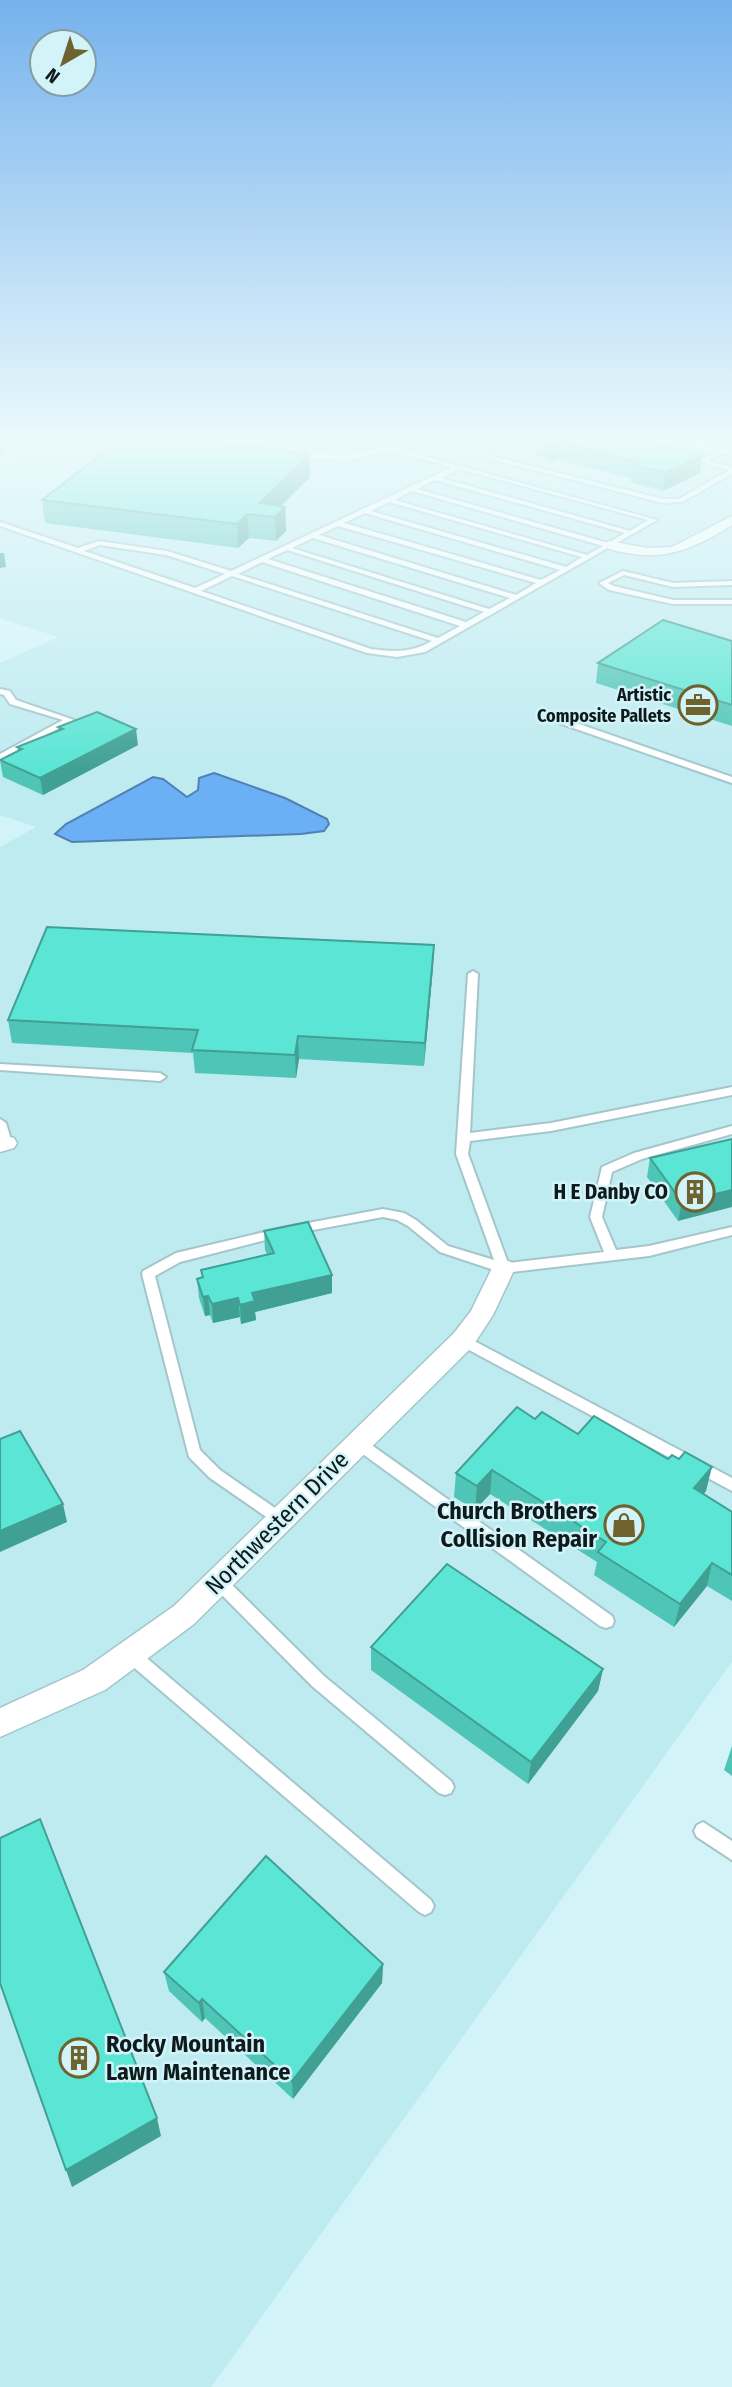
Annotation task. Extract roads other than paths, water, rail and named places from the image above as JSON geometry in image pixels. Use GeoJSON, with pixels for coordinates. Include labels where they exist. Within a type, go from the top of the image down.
{"type":"FeatureCollection","features":[{"type":"Feature","properties":{"kind":"street"},"geometry":{"type":"LineString","coordinates":[[625,548],[646,553],[674,553],[683,548]]}},
{"type":"Feature","properties":{"kind":"street","name":"Northwestern Drive"},"geometry":{"type":"LineString","coordinates":[[0,1723],[94,1680],[184,1615],[463,1340],[481,1315],[503,1268]]}},
{"type":"Feature","properties":{"kind":"lane"},"geometry":{"type":"LineString","coordinates":[[70,548],[383,654],[412,654],[603,548]]}},
{"type":"Feature","properties":{"kind":"lane"},"geometry":{"type":"LineString","coordinates":[[77,551],[84,548]]}},
{"type":"Feature","properties":{"kind":"lane"},"geometry":{"type":"LineString","coordinates":[[143,548],[235,573],[439,641]]}},
{"type":"Feature","properties":{"kind":"lane"},"geometry":{"type":"LineString","coordinates":[[195,591],[285,548]]}},
{"type":"Feature","properties":{"kind":"lane"},"geometry":{"type":"LineString","coordinates":[[287,548],[490,612]]}},
{"type":"Feature","properties":{"kind":"lane"},"geometry":{"type":"LineString","coordinates":[[355,548],[516,597]]}},
{"type":"Feature","properties":{"kind":"lane"},"geometry":{"type":"LineString","coordinates":[[423,548],[542,583]]}},
{"type":"Feature","properties":{"kind":"lane"},"geometry":{"type":"LineString","coordinates":[[495,548],[566,569]]}},
{"type":"Feature","properties":{"kind":"lane"},"geometry":{"type":"LineString","coordinates":[[558,548],[588,557]]}},
{"type":"Feature","properties":{"kind":"lane"},"geometry":{"type":"LineString","coordinates":[[262,560],[466,625]]}},
{"type":"Feature","properties":{"kind":"lane"},"geometry":{"type":"LineString","coordinates":[[732,583],[682,586],[623,573],[603,583],[611,588],[673,602],[732,603]]}},
{"type":"Feature","properties":{"kind":"lane"},"geometry":{"type":"LineString","coordinates":[[0,691],[7,693],[13,702],[70,720],[0,757]]}},
{"type":"Feature","properties":{"kind":"lane"},"geometry":{"type":"LineString","coordinates":[[556,719],[732,780]]}},
{"type":"Feature","properties":{"kind":"lane"},"geometry":{"type":"LineString","coordinates":[[473,974],[462,1154],[503,1268]]}},
{"type":"Feature","properties":{"kind":"lane"},"geometry":{"type":"LineString","coordinates":[[0,1067],[160,1077]]}},
{"type":"Feature","properties":{"kind":"lane"},"geometry":{"type":"LineString","coordinates":[[464,1138],[551,1127],[732,1091]]}},
{"type":"Feature","properties":{"kind":"lane"},"geometry":{"type":"LineString","coordinates":[[612,1255],[596,1217],[606,1170],[638,1156],[732,1130]]}},
{"type":"Feature","properties":{"kind":"lane"},"geometry":{"type":"LineString","coordinates":[[280,1519],[215,1474],[194,1453],[148,1275],[176,1258],[281,1232],[383,1213],[400,1216],[412,1223],[444,1249],[503,1268],[649,1251],[732,1231]]}},
{"type":"Feature","properties":{"kind":"lane"},"geometry":{"type":"LineString","coordinates":[[463,1340],[732,1485]]}},
{"type":"Feature","properties":{"kind":"lane"},"geometry":{"type":"LineString","coordinates":[[358,1443],[606,1621]]}},
{"type":"Feature","properties":{"kind":"lane"},"geometry":{"type":"LineString","coordinates":[[218,1581],[317,1681],[445,1787]]}},
{"type":"Feature","properties":{"kind":"lane"},"geometry":{"type":"LineString","coordinates":[[130,1654],[425,1906]]}},
{"type":"Feature","properties":{"kind":"lane"},"geometry":{"type":"LineString","coordinates":[[703,1831],[732,1851]]}},
{"type":"Feature","properties":{"kind":"water"},"geometry":{"type":"Polygon","coordinates":[[[214,773],[285,798],[327,819],[329,824],[324,831],[301,834],[72,842],[55,834],[66,824],[153,777],[163,779],[187,797],[198,790],[199,778],[214,773]]]}},
{"type":"Feature","properties":{"kind":"place","name":"Artistic Composite Pallets"},"geometry":{"type":"Point","coordinates":[698,705]}},
{"type":"Feature","properties":{"kind":"place","name":"H E Danby CO"},"geometry":{"type":"Point","coordinates":[695,1192]}},
{"type":"Feature","properties":{"kind":"place","name":"Church Brothers Collision Repair"},"geometry":{"type":"Point","coordinates":[624,1525]}},
{"type":"Feature","properties":{"kind":"place","name":"Rocky Mountain Lawn Maintenance"},"geometry":{"type":"Point","coordinates":[79,2058]}}]}
